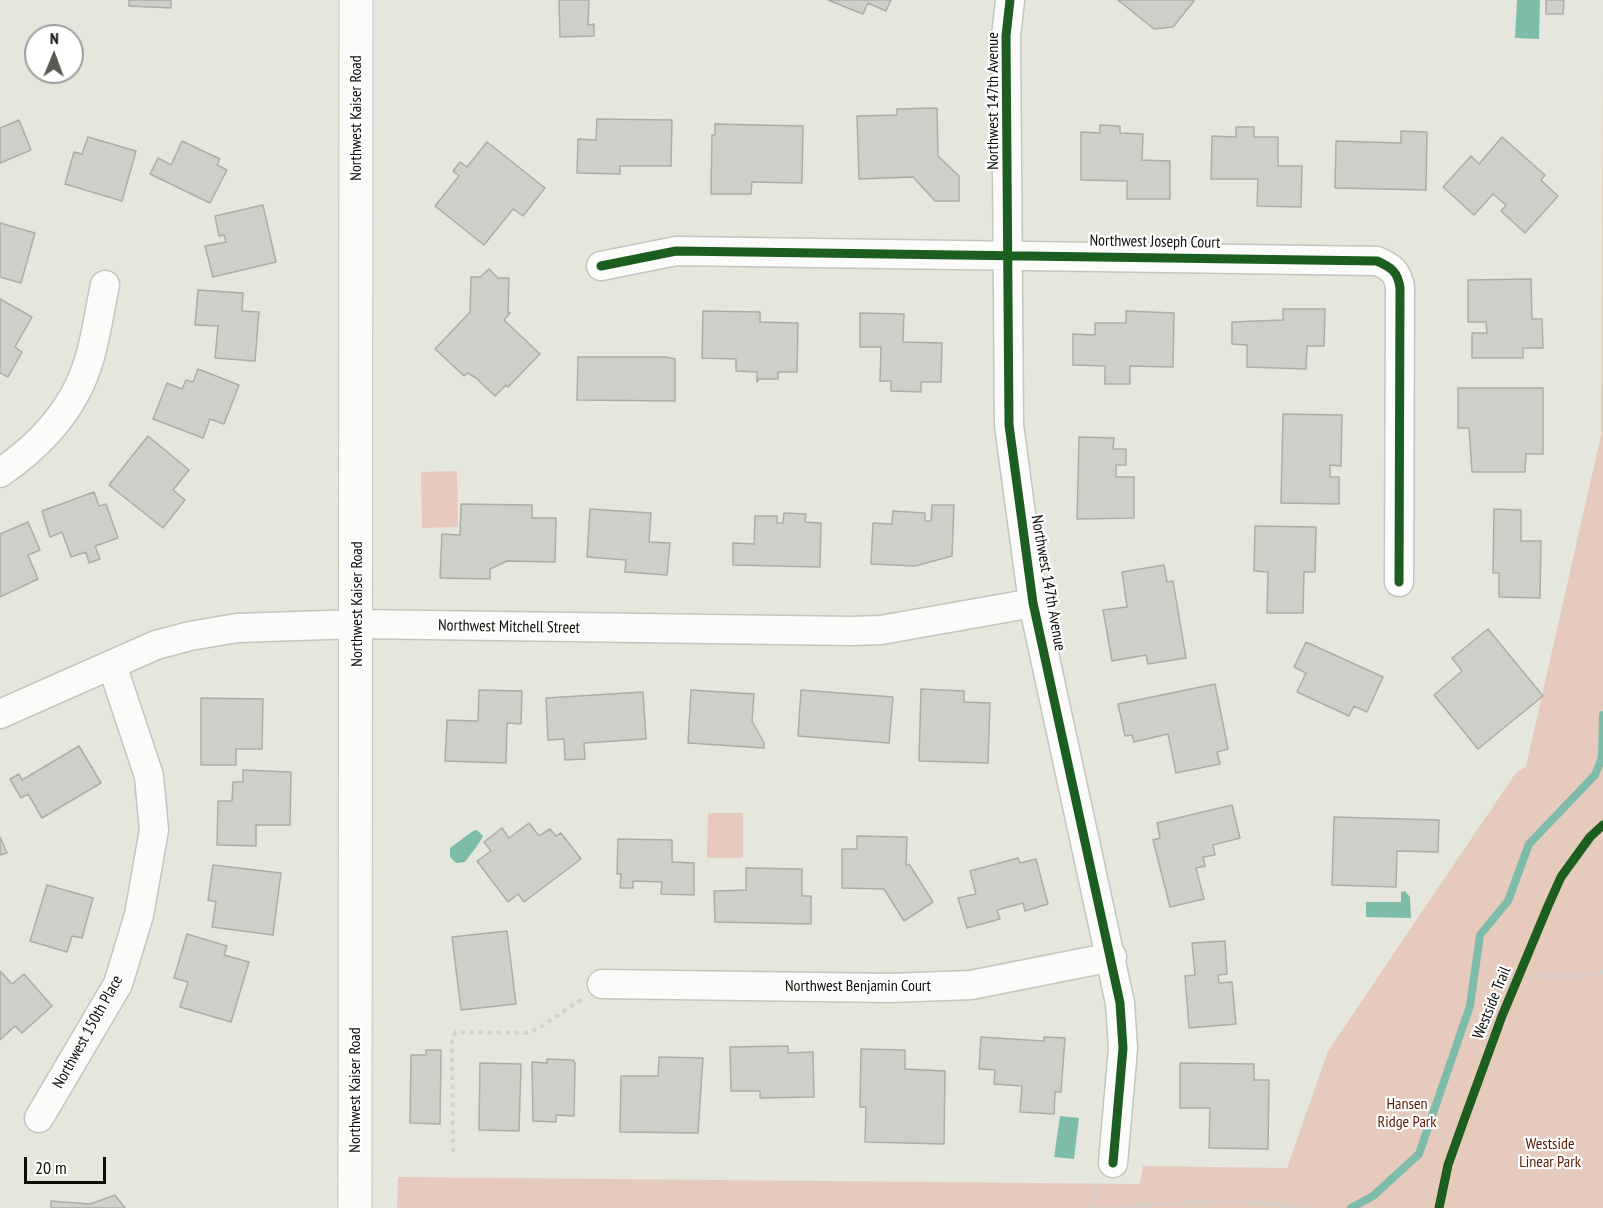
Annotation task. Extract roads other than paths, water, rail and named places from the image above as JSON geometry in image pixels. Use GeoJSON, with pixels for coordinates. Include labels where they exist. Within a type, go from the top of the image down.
{"type":"FeatureCollection","features":[{"type":"Feature","properties":{"kind":"main road","name":"Northwest Kaiser Road"},"geometry":{"type":"LineString","coordinates":[[355,1208],[356,0]]}},
{"type":"Feature","properties":{"kind":"street","name":"Northwest 147th Avenue"},"geometry":{"type":"LineString","coordinates":[[1010,0],[1006,36],[1010,426],[1033,603],[1112,957],[1124,1048],[1113,1163]]}},
{"type":"Feature","properties":{"kind":"street","name":"Northwest Joseph Court"},"geometry":{"type":"LineString","coordinates":[[601,266],[676,252],[1364,260],[1391,267],[1399,278],[1400,288],[1399,582]]}},
{"type":"Feature","properties":{"kind":"street"},"geometry":{"type":"LineString","coordinates":[[0,473],[30,452],[57,419],[80,385],[92,348],[105,285]]}},
{"type":"Feature","properties":{"kind":"street","name":"Northwest Mitchell Street"},"geometry":{"type":"LineString","coordinates":[[0,714],[156,645],[190,636],[237,628],[357,624],[852,631],[881,630],[1033,603]]}},
{"type":"Feature","properties":{"kind":"street","name":"Northwest 150th Place"},"geometry":{"type":"LineString","coordinates":[[39,1118],[118,984],[139,915],[154,830],[149,776],[112,665]]}},
{"type":"Feature","properties":{"kind":"street","name":"Northwest Benjamin Court"},"geometry":{"type":"LineString","coordinates":[[602,984],[890,988],[971,985],[1112,957]]}},
{"type":"Feature","properties":{"kind":"water"},"geometry":{"type":"Polygon","coordinates":[[[1517,0],[1540,0],[1539,39],[1515,38],[1517,0]]]}},
{"type":"Feature","properties":{"kind":"water"},"geometry":{"type":"Polygon","coordinates":[[[477,830],[483,836],[480,842],[465,862],[456,863],[450,857],[450,848],[477,830]]]}},
{"type":"Feature","properties":{"kind":"water"},"geometry":{"type":"Polygon","coordinates":[[[1405,891],[1410,897],[1411,918],[1366,917],[1366,902],[1401,902],[1401,892],[1405,891]]]}},
{"type":"Feature","properties":{"kind":"water"},"geometry":{"type":"Polygon","coordinates":[[[1060,1116],[1079,1118],[1074,1159],[1054,1157],[1060,1116]]]}},
{"type":"Feature","properties":{"kind":"waterway"},"geometry":{"type":"LineString","coordinates":[[1351,1208],[1373,1196],[1419,1154],[1470,1006],[1480,935],[1508,901],[1529,844],[1595,775],[1602,758],[1603,715]]}},
{"type":"Feature","properties":{"kind":"park label","name":"Hansen Ridge Park"},"geometry":{"type":"Point","coordinates":[1407,1113]}},
{"type":"Feature","properties":{"kind":"park label","name":"Westside Linear Park"},"geometry":{"type":"Point","coordinates":[1550,1153]}}]}
